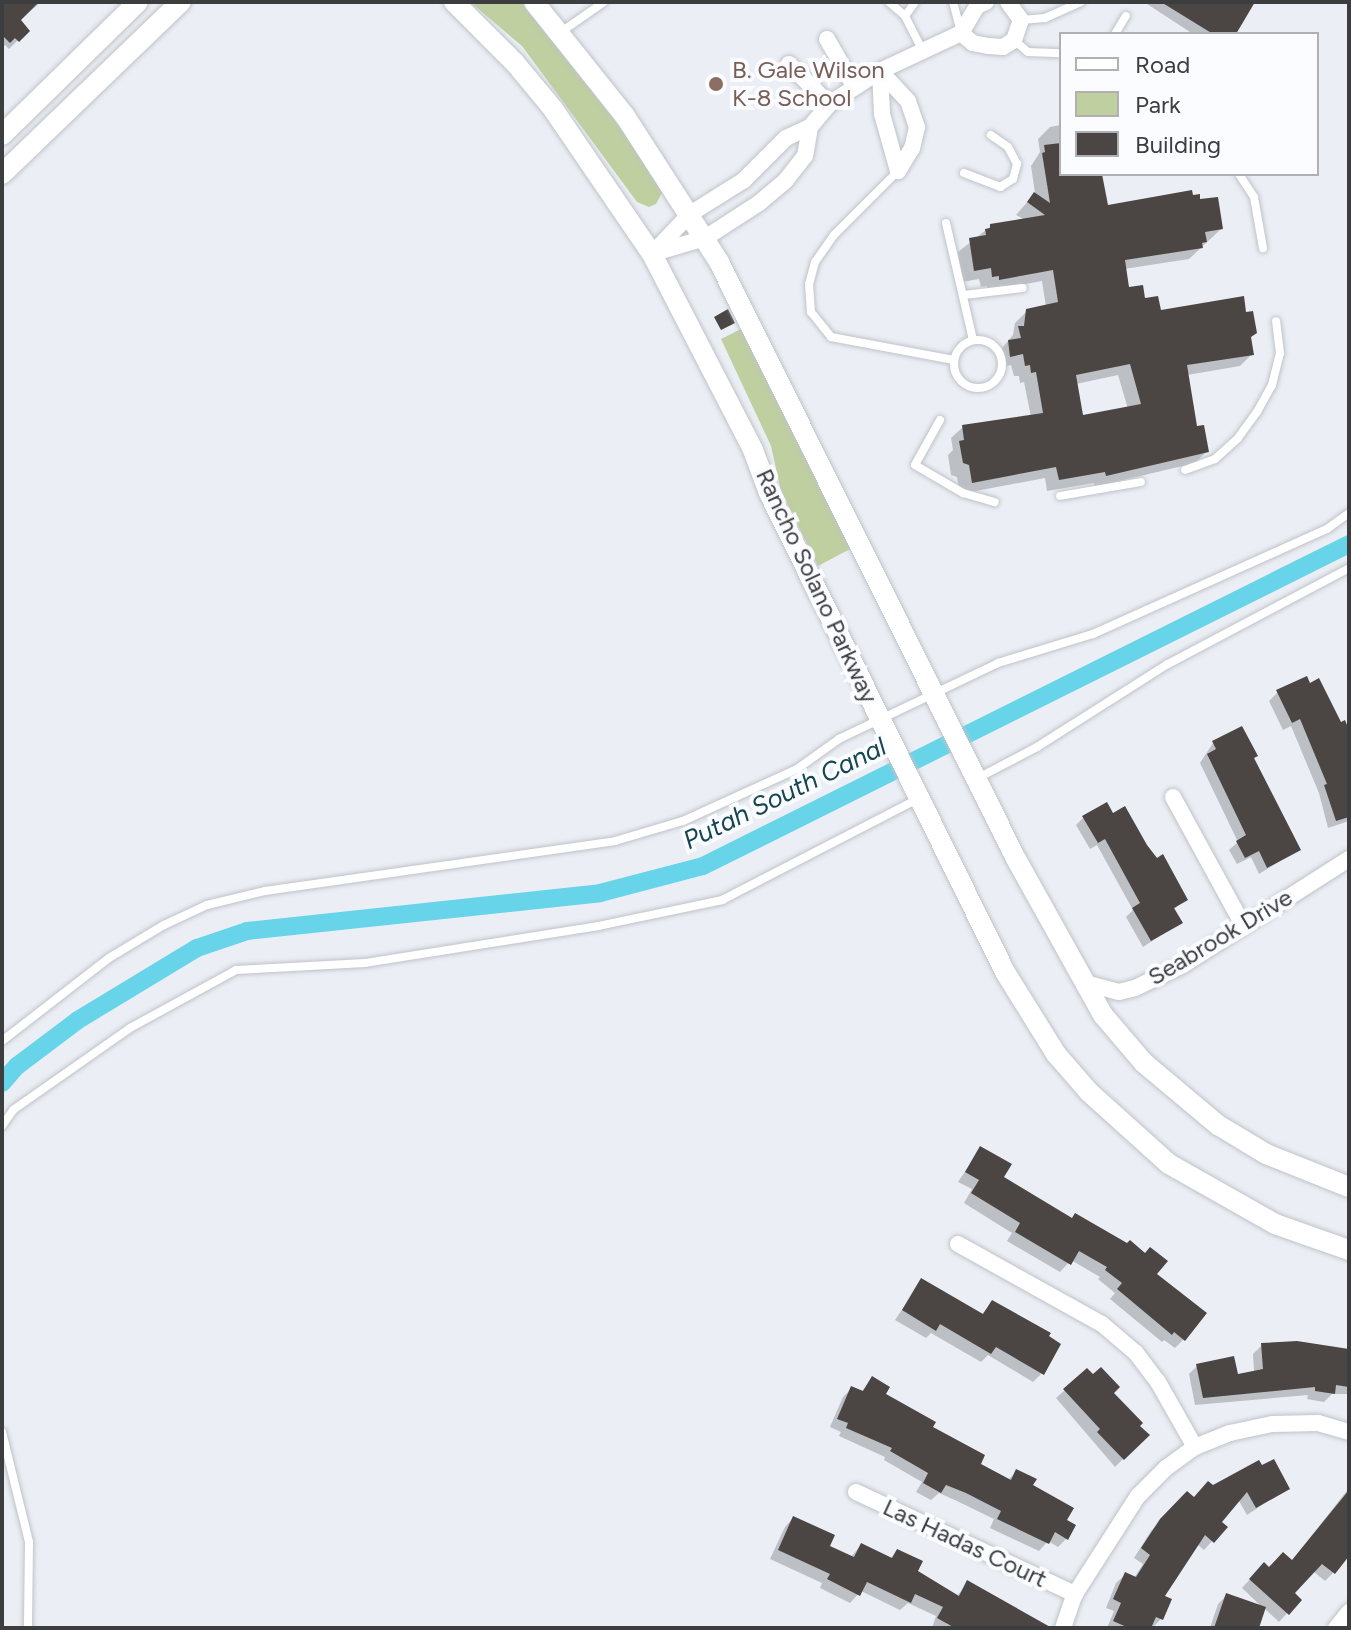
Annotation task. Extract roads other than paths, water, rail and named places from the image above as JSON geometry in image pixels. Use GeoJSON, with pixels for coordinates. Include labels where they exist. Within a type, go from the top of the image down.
{"type":"FeatureCollection","features":[{"type":"Feature","properties":{"kind":"street"},"geometry":{"type":"LineString","coordinates":[[2,135],[138,2]]}},
{"type":"Feature","properties":{"kind":"street"},"geometry":{"type":"LineString","coordinates":[[2,174],[181,2]]}},
{"type":"Feature","properties":{"kind":"street","name":"Rancho Solano Parkway"},"geometry":{"type":"LineString","coordinates":[[454,2],[515,63],[553,109],[652,254],[746,436],[769,493],[918,796],[1024,1004],[1056,1054],[1089,1092],[1169,1164],[1275,1224],[1349,1250]]}},
{"type":"Feature","properties":{"kind":"street"},"geometry":{"type":"LineString","coordinates":[[534,2],[625,116],[705,238],[770,361],[972,771],[1085,983],[1113,1027],[1144,1063],[1180,1096],[1266,1154],[1349,1187]]}},
{"type":"Feature","properties":{"kind":"street"},"geometry":{"type":"LineString","coordinates":[[652,254],[690,214],[744,180],[786,138],[810,127],[829,104],[880,71],[961,33],[977,6],[986,2]]}},
{"type":"Feature","properties":{"kind":"street"},"geometry":{"type":"LineString","coordinates":[[961,33],[973,43],[989,46],[1003,47],[1014,40],[1021,20],[1008,2]]}},
{"type":"Feature","properties":{"kind":"street"},"geometry":{"type":"LineString","coordinates":[[827,39],[854,86]]}},
{"type":"Feature","properties":{"kind":"street"},"geometry":{"type":"LineString","coordinates":[[789,64],[829,104]]}},
{"type":"Feature","properties":{"kind":"street"},"geometry":{"type":"LineString","coordinates":[[880,71],[882,114],[898,171]]}},
{"type":"Feature","properties":{"kind":"street"},"geometry":{"type":"LineString","coordinates":[[880,71],[908,101],[917,127],[912,148],[898,171]]}},
{"type":"Feature","properties":{"kind":"street"},"geometry":{"type":"LineString","coordinates":[[652,254],[705,238],[759,203],[786,180],[805,156],[810,127]]}},
{"type":"Feature","properties":{"kind":"street"},"geometry":{"type":"LineString","coordinates":[[1173,797],[1243,925]]}},
{"type":"Feature","properties":{"kind":"street","name":"Seabrook Drive"},"geometry":{"type":"LineString","coordinates":[[1085,983],[1119,992],[1135,988],[1183,965],[1349,859]]}},
{"type":"Feature","properties":{"kind":"street"},"geometry":{"type":"LineString","coordinates":[[958,1244],[1102,1324],[1136,1353],[1158,1382],[1195,1447]]}},
{"type":"Feature","properties":{"kind":"street"},"geometry":{"type":"LineString","coordinates":[[1063,1628],[1075,1594],[1138,1496],[1166,1468],[1195,1447],[1230,1433],[1272,1424],[1318,1423],[1349,1432]]}},
{"type":"Feature","properties":{"kind":"street","name":"Las Hadas Court"},"geometry":{"type":"LineString","coordinates":[[856,1492],[1075,1594]]}},
{"type":"Feature","properties":{"kind":"street"},"geometry":{"type":"LineString","coordinates":[[1336,1628],[1349,1612]]}},
{"type":"Feature","properties":{"kind":"lane"},"geometry":{"type":"LineString","coordinates":[[560,33],[604,2]]}},
{"type":"Feature","properties":{"kind":"lane"},"geometry":{"type":"LineString","coordinates":[[889,2],[905,16],[923,51]]}},
{"type":"Feature","properties":{"kind":"lane"},"geometry":{"type":"LineString","coordinates":[[905,16],[915,2]]}},
{"type":"Feature","properties":{"kind":"lane"},"geometry":{"type":"LineString","coordinates":[[953,2],[961,33]]}},
{"type":"Feature","properties":{"kind":"lane"},"geometry":{"type":"LineString","coordinates":[[1021,20],[1045,18],[1081,2]]}},
{"type":"Feature","properties":{"kind":"lane"},"geometry":{"type":"LineString","coordinates":[[1116,32],[1126,16]]}},
{"type":"Feature","properties":{"kind":"lane"},"geometry":{"type":"LineString","coordinates":[[1014,40],[1028,52],[1059,53]]}},
{"type":"Feature","properties":{"kind":"lane"},"geometry":{"type":"LineString","coordinates":[[964,173],[1000,187],[1013,179],[1017,164],[1008,147],[991,135]]}},
{"type":"Feature","properties":{"kind":"lane"},"geometry":{"type":"LineString","coordinates":[[898,171],[834,235],[815,262],[809,284],[811,312],[831,337],[954,360]]}},
{"type":"Feature","properties":{"kind":"lane"},"geometry":{"type":"LineString","coordinates":[[1240,176],[1254,197],[1263,248]]}},
{"type":"Feature","properties":{"kind":"lane"},"geometry":{"type":"LineString","coordinates":[[946,223],[973,340]]}},
{"type":"Feature","properties":{"kind":"lane"},"geometry":{"type":"LineString","coordinates":[[964,295],[1023,288]]}},
{"type":"Feature","properties":{"kind":"lane"},"geometry":{"type":"LineString","coordinates":[[1185,470],[1215,459],[1238,438],[1257,412],[1272,385],[1280,353],[1276,321]]}},
{"type":"Feature","properties":{"kind":"lane"},"geometry":{"type":"LineString","coordinates":[[973,340],[989,343],[999,354],[1001,370],[992,383],[977,388],[962,382],[954,360],[961,347],[973,340]]}},
{"type":"Feature","properties":{"kind":"lane"},"geometry":{"type":"LineString","coordinates":[[940,420],[915,465],[963,493],[995,502]]}},
{"type":"Feature","properties":{"kind":"lane"},"geometry":{"type":"LineString","coordinates":[[1060,496],[1141,482]]}},
{"type":"Feature","properties":{"kind":"lane"},"geometry":{"type":"LineString","coordinates":[[2,1041],[109,958],[164,925],[207,905],[265,891],[615,841],[683,821],[783,776],[839,739],[883,725],[939,701],[998,663],[1093,634],[1327,529],[1349,513]]}},
{"type":"Feature","properties":{"kind":"lane"},"geometry":{"type":"LineString","coordinates":[[972,771],[1037,747],[1168,664],[1349,568]]}},
{"type":"Feature","properties":{"kind":"lane"},"geometry":{"type":"LineString","coordinates":[[2,1126],[13,1110],[130,1028],[236,970],[365,963],[598,926],[722,900],[918,796]]}},
{"type":"Feature","properties":{"kind":"lane"},"geometry":{"type":"LineString","coordinates":[[2,1432],[29,1542],[28,1628]]}},
{"type":"Feature","properties":{"kind":"waterway","name":"Putah South Canal"},"geometry":{"type":"LineString","coordinates":[[2,1083],[17,1066],[78,1020],[197,948],[247,931],[600,893],[703,866],[1349,544]]}},
{"type":"Feature","properties":{"kind":"place","name":"B. Gale Wilson K-8 School"},"geometry":{"type":"Point","coordinates":[716,84]}}]}
